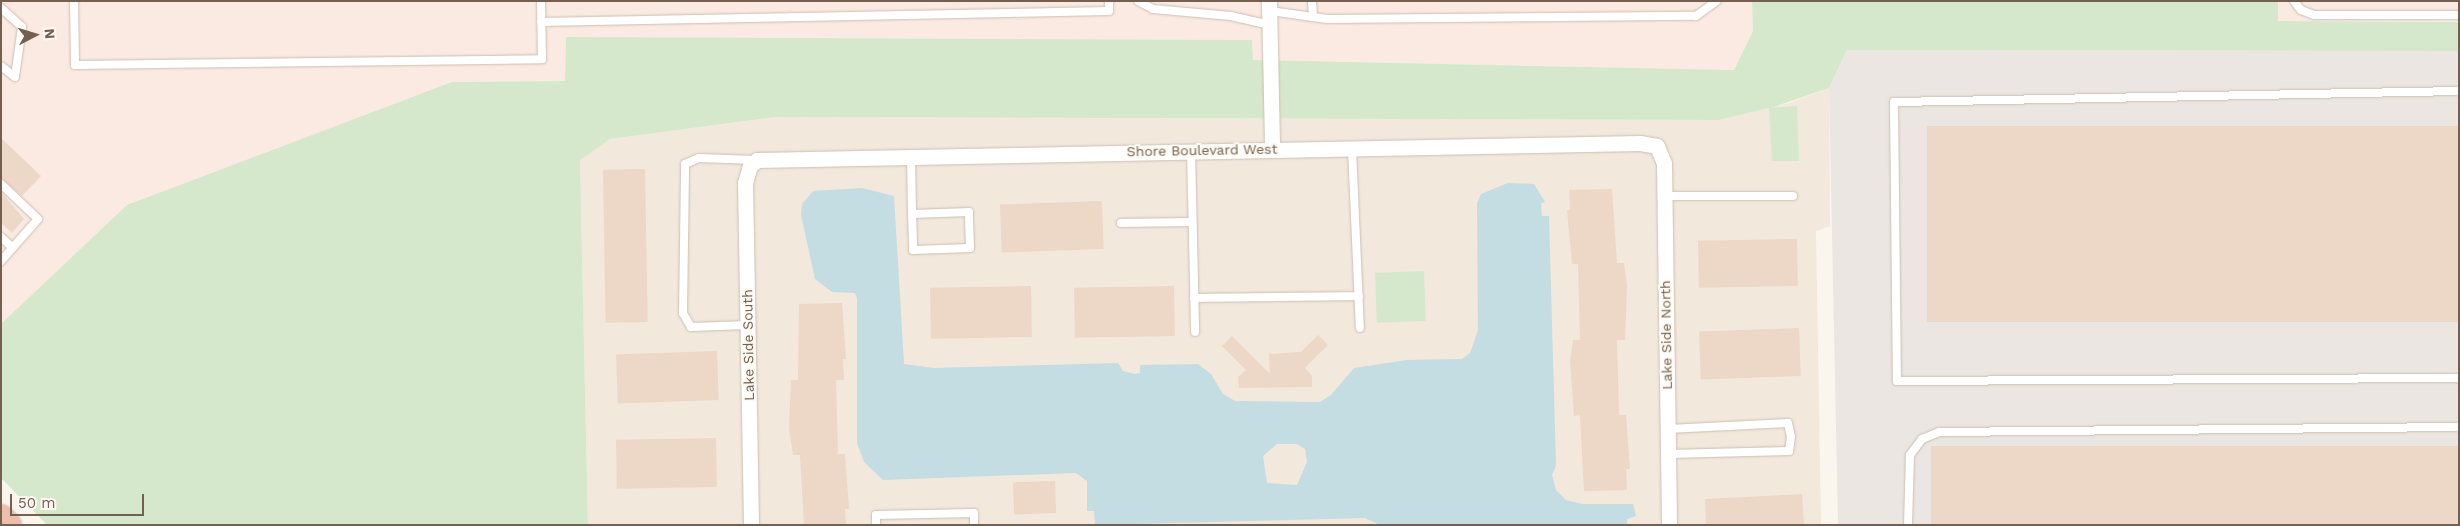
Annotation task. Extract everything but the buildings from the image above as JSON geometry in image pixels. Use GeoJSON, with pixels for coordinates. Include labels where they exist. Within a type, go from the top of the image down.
{"type":"FeatureCollection","features":[{"type":"Feature","properties":{"kind":"highway"},"geometry":{"type":"LineString","coordinates":[[1,518],[8,525]]}},
{"type":"Feature","properties":{"kind":"street"},"geometry":{"type":"LineString","coordinates":[[1270,12],[1272,149]]}},
{"type":"Feature","properties":{"kind":"street","name":"Shore Boulevard West"},"geometry":{"type":"LineString","coordinates":[[753,163],[911,155],[1640,143],[1657,146]]}},
{"type":"Feature","properties":{"kind":"street","name":"Lake Side North"},"geometry":{"type":"LineString","coordinates":[[1657,146],[1664,163],[1669,525]]}},
{"type":"Feature","properties":{"kind":"street","name":"Lake Side South"},"geometry":{"type":"LineString","coordinates":[[751,525],[745,183],[753,163]]}},
{"type":"Feature","properties":{"kind":"lane"},"geometry":{"type":"LineString","coordinates":[[74,1],[75,65],[542,60],[541,1]]}},
{"type":"Feature","properties":{"kind":"lane"},"geometry":{"type":"LineString","coordinates":[[541,22],[1109,11],[1109,1]]}},
{"type":"Feature","properties":{"kind":"lane"},"geometry":{"type":"LineString","coordinates":[[1138,1],[1153,9],[1231,16],[1270,12],[1313,17],[1696,16],[1717,1]]}},
{"type":"Feature","properties":{"kind":"lane"},"geometry":{"type":"LineString","coordinates":[[1312,1],[1313,17]]}},
{"type":"Feature","properties":{"kind":"lane"},"geometry":{"type":"LineString","coordinates":[[2294,1],[2301,10],[2314,15],[2459,15]]}},
{"type":"Feature","properties":{"kind":"lane"},"geometry":{"type":"LineString","coordinates":[[1,8],[22,27],[15,78],[1,66]]}},
{"type":"Feature","properties":{"kind":"lane"},"geometry":{"type":"LineString","coordinates":[[2459,91],[1894,102],[1897,381],[2459,378]]}},
{"type":"Feature","properties":{"kind":"lane"},"geometry":{"type":"LineString","coordinates":[[1352,148],[1360,328]]}},
{"type":"Feature","properties":{"kind":"lane"},"geometry":{"type":"LineString","coordinates":[[1191,150],[1195,332]]}},
{"type":"Feature","properties":{"kind":"lane"},"geometry":{"type":"LineString","coordinates":[[911,155],[912,214],[913,250],[970,248],[970,212],[912,214]]}},
{"type":"Feature","properties":{"kind":"lane"},"geometry":{"type":"LineString","coordinates":[[748,325],[691,327],[683,313],[685,164],[698,158],[753,163]]}},
{"type":"Feature","properties":{"kind":"lane"},"geometry":{"type":"LineString","coordinates":[[1,184],[38,219],[1,261]]}},
{"type":"Feature","properties":{"kind":"lane"},"geometry":{"type":"LineString","coordinates":[[1664,196],[1793,196]]}},
{"type":"Feature","properties":{"kind":"lane"},"geometry":{"type":"LineString","coordinates":[[1121,223],[1192,222]]}},
{"type":"Feature","properties":{"kind":"lane"},"geometry":{"type":"LineString","coordinates":[[1,237],[13,248]]}},
{"type":"Feature","properties":{"kind":"lane"},"geometry":{"type":"LineString","coordinates":[[1194,298],[1359,296]]}},
{"type":"Feature","properties":{"kind":"lane"},"geometry":{"type":"LineString","coordinates":[[1668,429],[1788,423],[1791,437],[1789,451],[1668,454]]}},
{"type":"Feature","properties":{"kind":"lane"},"geometry":{"type":"LineString","coordinates":[[1908,525],[1910,455],[1922,439],[1939,432],[2459,427]]}},
{"type":"Feature","properties":{"kind":"lane"},"geometry":{"type":"LineString","coordinates":[[876,525],[876,515],[974,513],[974,525]]}},
{"type":"Feature","properties":{"kind":"shaded area"},"geometry":{"type":"Polygon","coordinates":[[[1,1],[1752,1],[1753,31],[1734,70],[1253,60],[1252,40],[566,37],[565,81],[452,82],[1,324],[1,1]]]}},
{"type":"Feature","properties":{"kind":"shaded area"},"geometry":{"type":"Polygon","coordinates":[[[2278,1],[2459,1],[2459,21],[2278,21],[2278,1]]]}},
{"type":"Feature","properties":{"kind":"shaded area"},"geometry":{"type":"Polygon","coordinates":[[[1847,50],[2459,51],[2459,525],[1838,525],[1829,88],[1847,50]]]}},
{"type":"Feature","properties":{"kind":"shaded area"},"geometry":{"type":"Polygon","coordinates":[[[1829,88],[1830,226],[1816,231],[1821,525],[588,525],[580,159],[610,139],[775,117],[1719,120],[1789,103],[1829,88]]]}},
{"type":"Feature","properties":{"kind":"green space"},"geometry":{"type":"Polygon","coordinates":[[[1752,1],[2278,1],[2278,21],[2459,22],[2459,51],[1847,50],[1829,88],[1771,108],[1797,106],[1799,161],[1772,161],[1769,108],[1719,120],[775,117],[610,139],[580,160],[588,525],[47,525],[1,478],[1,324],[127,205],[452,82],[565,81],[566,37],[1252,40],[1253,60],[1734,70],[1753,31],[1752,1]]]}},
{"type":"Feature","properties":{"kind":"green space"},"geometry":{"type":"Polygon","coordinates":[[[1424,271],[1426,321],[1377,323],[1375,273],[1424,271]]]}},
{"type":"Feature","properties":{"kind":"water"},"geometry":{"type":"Polygon","coordinates":[[[1508,183],[1534,184],[1545,202],[1541,203],[1542,216],[1549,216],[1556,466],[1552,475],[1556,490],[1566,500],[1582,504],[1633,504],[1636,516],[1627,519],[1627,525],[1380,525],[1365,518],[1095,525],[1094,511],[1087,511],[1087,481],[1076,473],[883,480],[864,462],[857,443],[857,298],[855,293],[832,292],[815,279],[801,215],[802,204],[813,191],[862,188],[894,196],[904,364],[934,368],[1118,363],[1123,371],[1135,374],[1140,373],[1140,365],[1198,364],[1211,374],[1223,394],[1235,401],[1320,402],[1331,395],[1354,368],[1407,360],[1462,359],[1470,353],[1478,330],[1477,203],[1481,194],[1508,183]],[[1277,444],[1263,456],[1267,483],[1297,485],[1307,462],[1305,449],[1297,444],[1277,444]]]}}]}
